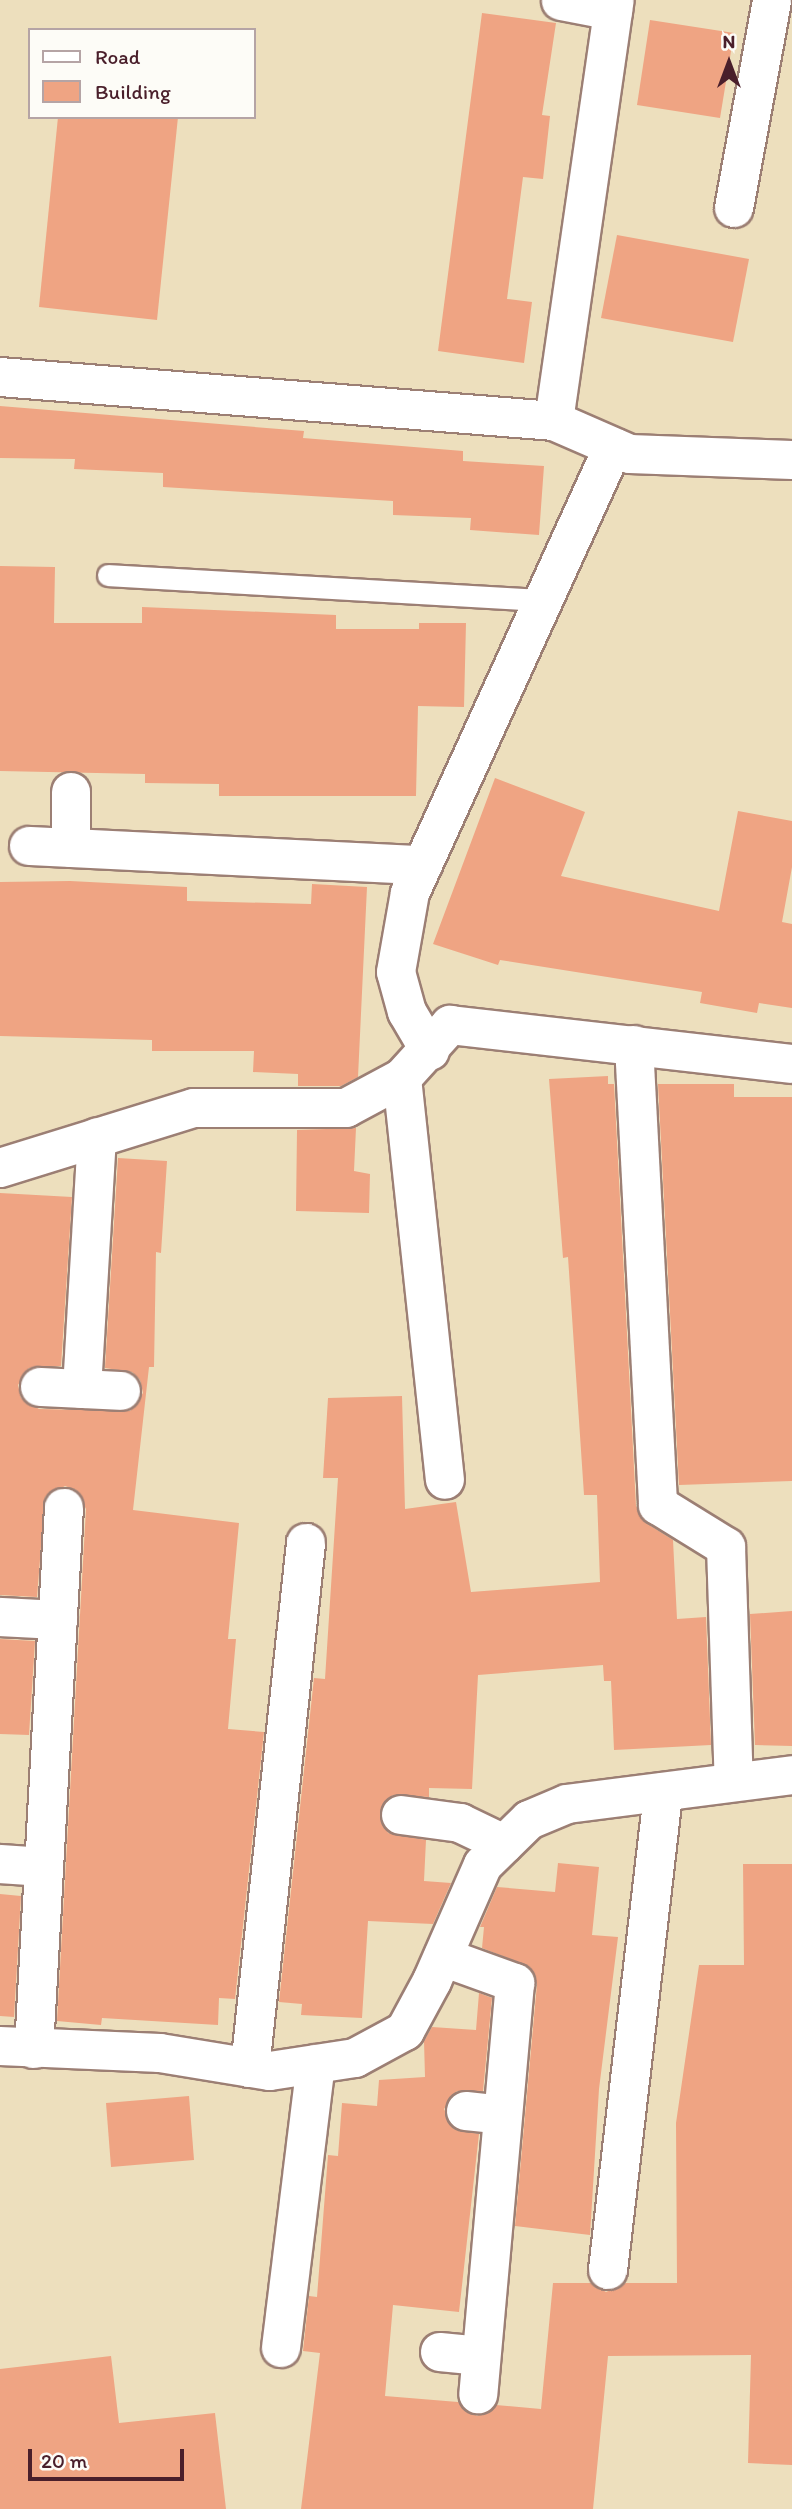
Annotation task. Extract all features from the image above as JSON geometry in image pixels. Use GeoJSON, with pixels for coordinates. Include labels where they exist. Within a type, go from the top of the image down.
{"type":"FeatureCollection","features":[{"type":"Feature","properties":{"kind":"street"},"geometry":{"type":"LineString","coordinates":[[734,208],[772,0]]}},
{"type":"Feature","properties":{"kind":"street"},"geometry":{"type":"LineString","coordinates":[[554,421],[614,5],[561,1]]}},
{"type":"Feature","properties":{"kind":"street"},"geometry":{"type":"LineString","coordinates":[[0,377],[554,421],[630,454],[792,460]]}},
{"type":"Feature","properties":{"kind":"street"},"geometry":{"type":"LineString","coordinates":[[430,1051],[407,1012],[396,972],[410,893],[613,447]]}},
{"type":"Feature","properties":{"kind":"street"},"geometry":{"type":"LineString","coordinates":[[71,792],[71,848]]}},
{"type":"Feature","properties":{"kind":"street"},"geometry":{"type":"LineString","coordinates":[[29,846],[423,865]]}},
{"type":"Feature","properties":{"kind":"street"},"geometry":{"type":"LineString","coordinates":[[0,1168],[194,1108],[346,1108],[402,1078],[430,1051],[450,1025],[792,1064]]}},
{"type":"Feature","properties":{"kind":"street"},"geometry":{"type":"LineString","coordinates":[[634,1045],[658,1505],[726,1547],[734,1782]]}},
{"type":"Feature","properties":{"kind":"street"},"geometry":{"type":"LineString","coordinates":[[402,1078],[445,1480]]}},
{"type":"Feature","properties":{"kind":"street"},"geometry":{"type":"LineString","coordinates":[[82,1389],[97,1137]]}},
{"type":"Feature","properties":{"kind":"street"},"geometry":{"type":"LineString","coordinates":[[40,1387],[121,1391]]}},
{"type":"Feature","properties":{"kind":"street"},"geometry":{"type":"LineString","coordinates":[[64,1508],[44,1867],[17,2048],[160,2053],[270,2071],[355,2058],[405,2031],[443,1957],[483,1865],[529,1820],[567,1804],[792,1775]]}},
{"type":"Feature","properties":{"kind":"street"},"geometry":{"type":"LineString","coordinates":[[250,2068],[306,1543]]}},
{"type":"Feature","properties":{"kind":"street"},"geometry":{"type":"LineString","coordinates":[[0,1617],[58,1620]]}},
{"type":"Feature","properties":{"kind":"street"},"geometry":{"type":"LineString","coordinates":[[608,2270],[663,1792]]}},
{"type":"Feature","properties":{"kind":"street"},"geometry":{"type":"LineString","coordinates":[[401,1815],[460,1823],[504,1844]]}},
{"type":"Feature","properties":{"kind":"street"},"geometry":{"type":"LineString","coordinates":[[0,1864],[44,1867]]}},
{"type":"Feature","properties":{"kind":"street"},"geometry":{"type":"LineString","coordinates":[[443,1957],[515,1983],[484,2113],[481,2356],[478,2394]]}},
{"type":"Feature","properties":{"kind":"street"},"geometry":{"type":"LineString","coordinates":[[281,2348],[316,2064]]}},
{"type":"Feature","properties":{"kind":"street"},"geometry":{"type":"LineString","coordinates":[[440,2352],[481,2356]]}},
{"type":"Feature","properties":{"kind":"lane"},"geometry":{"type":"LineString","coordinates":[[108,575],[543,600]]}},
{"type":"Feature","properties":{"kind":"building"},"geometry":{"type":"Polygon","coordinates":[[[482,13],[556,23],[542,115],[550,116],[543,179],[523,177],[507,299],[532,302],[524,363],[438,351],[482,13]]]}},
{"type":"Feature","properties":{"kind":"building"},"geometry":{"type":"Polygon","coordinates":[[[650,20],[734,33],[720,118],[637,105],[650,20]]]}},
{"type":"Feature","properties":{"kind":"building"},"geometry":{"type":"Polygon","coordinates":[[[58,119],[178,119],[157,320],[39,307],[58,119]]]}},
{"type":"Feature","properties":{"kind":"building"},"geometry":{"type":"Polygon","coordinates":[[[617,235],[749,259],[733,342],[601,318],[617,235]]]}},
{"type":"Feature","properties":{"kind":"building"},"geometry":{"type":"Polygon","coordinates":[[[0,406],[304,431],[303,438],[463,451],[463,461],[544,466],[539,535],[470,530],[471,518],[393,515],[393,501],[163,487],[163,473],[74,469],[75,459],[0,458],[0,406]]]}},
{"type":"Feature","properties":{"kind":"building"},"geometry":{"type":"Polygon","coordinates":[[[0,566],[55,567],[54,623],[142,623],[142,607],[336,615],[336,629],[419,629],[419,623],[466,623],[464,707],[418,706],[416,796],[219,796],[219,784],[145,783],[145,774],[0,771],[0,566]]]}},
{"type":"Feature","properties":{"kind":"building"},"geometry":{"type":"Polygon","coordinates":[[[495,778],[585,812],[561,876],[719,911],[738,811],[792,821],[792,867],[782,922],[792,924],[792,1008],[759,1003],[757,1013],[700,1003],[702,992],[500,960],[498,965],[433,944],[495,778]]]}},
{"type":"Feature","properties":{"kind":"building"},"geometry":{"type":"Polygon","coordinates":[[[70,881],[187,887],[187,901],[311,904],[312,884],[367,887],[358,1077],[341,1086],[298,1086],[298,1074],[253,1072],[254,1051],[152,1051],[152,1040],[0,1036],[0,882],[70,881]]]}},
{"type":"Feature","properties":{"kind":"building"},"geometry":{"type":"Polygon","coordinates":[[[608,1076],[608,1084],[614,1084],[636,1506],[646,1523],[673,1540],[677,1619],[706,1617],[711,1745],[614,1750],[611,1681],[604,1681],[603,1665],[478,1675],[472,1789],[429,1788],[429,1797],[393,1795],[380,1811],[388,1833],[426,1840],[424,1881],[451,1883],[433,1924],[368,1921],[362,2018],[301,2015],[302,2004],[279,2002],[314,1678],[325,1679],[338,1478],[323,1478],[328,1398],[402,1396],[405,1509],[456,1502],[471,1592],[600,1582],[597,1495],[584,1495],[568,1257],[563,1258],[549,1079],[608,1076]]]}},
{"type":"Feature","properties":{"kind":"building"},"geometry":{"type":"Polygon","coordinates":[[[658,1084],[734,1084],[734,1097],[792,1097],[792,1481],[679,1485],[658,1084]]]}},
{"type":"Feature","properties":{"kind":"building"},"geometry":{"type":"Polygon","coordinates":[[[356,1128],[354,1171],[370,1174],[369,1213],[296,1211],[297,1130],[356,1128]]]}},
{"type":"Feature","properties":{"kind":"building"},"geometry":{"type":"Polygon","coordinates":[[[118,1158],[167,1161],[161,1253],[156,1252],[154,1367],[149,1367],[133,1510],[239,1523],[228,1639],[236,1639],[228,1729],[264,1732],[235,1999],[219,1998],[218,2025],[102,2018],[101,2025],[57,2021],[86,1509],[76,1490],[65,1486],[45,1497],[37,1597],[0,1595],[0,1193],[72,1197],[61,1366],[29,1368],[18,1385],[21,1398],[39,1409],[130,1411],[143,1393],[140,1380],[132,1372],[105,1368],[118,1158]]]}},
{"type":"Feature","properties":{"kind":"building"},"geometry":{"type":"Polygon","coordinates":[[[792,1611],[792,1746],[755,1745],[750,1614],[792,1611]]]}},
{"type":"Feature","properties":{"kind":"building"},"geometry":{"type":"Polygon","coordinates":[[[0,1639],[35,1641],[29,1735],[0,1734],[0,1639]]]}},
{"type":"Feature","properties":{"kind":"building"},"geometry":{"type":"Polygon","coordinates":[[[558,1863],[599,1867],[592,1935],[618,1937],[599,2089],[590,2235],[515,2226],[537,1984],[530,1967],[482,1948],[484,1927],[480,1927],[497,1887],[555,1892],[558,1863]]]}},
{"type":"Feature","properties":{"kind":"building"},"geometry":{"type":"Polygon","coordinates":[[[743,1864],[792,1864],[792,2465],[748,2463],[751,2355],[608,2356],[593,2509],[301,2509],[320,2353],[303,2351],[309,2296],[317,2297],[328,2155],[338,2156],[342,2103],[377,2106],[379,2080],[425,2077],[424,2041],[432,2027],[476,2030],[479,1993],[492,1998],[483,2091],[457,2091],[444,2109],[454,2129],[479,2134],[459,2312],[393,2305],[385,2396],[458,2402],[477,2416],[496,2405],[541,2409],[553,2283],[591,2283],[606,2292],[626,2283],[677,2283],[676,2123],[699,1965],[744,1965],[743,1864]]]}},
{"type":"Feature","properties":{"kind":"building"},"geometry":{"type":"Polygon","coordinates":[[[0,1894],[21,1896],[14,2017],[0,2016],[0,1894]]]}},
{"type":"Feature","properties":{"kind":"building"},"geometry":{"type":"Polygon","coordinates":[[[189,2096],[194,2160],[111,2167],[106,2103],[189,2096]]]}},
{"type":"Feature","properties":{"kind":"building"},"geometry":{"type":"Polygon","coordinates":[[[111,2356],[119,2423],[215,2413],[226,2509],[0,2509],[0,2369],[111,2356]]]}}]}
